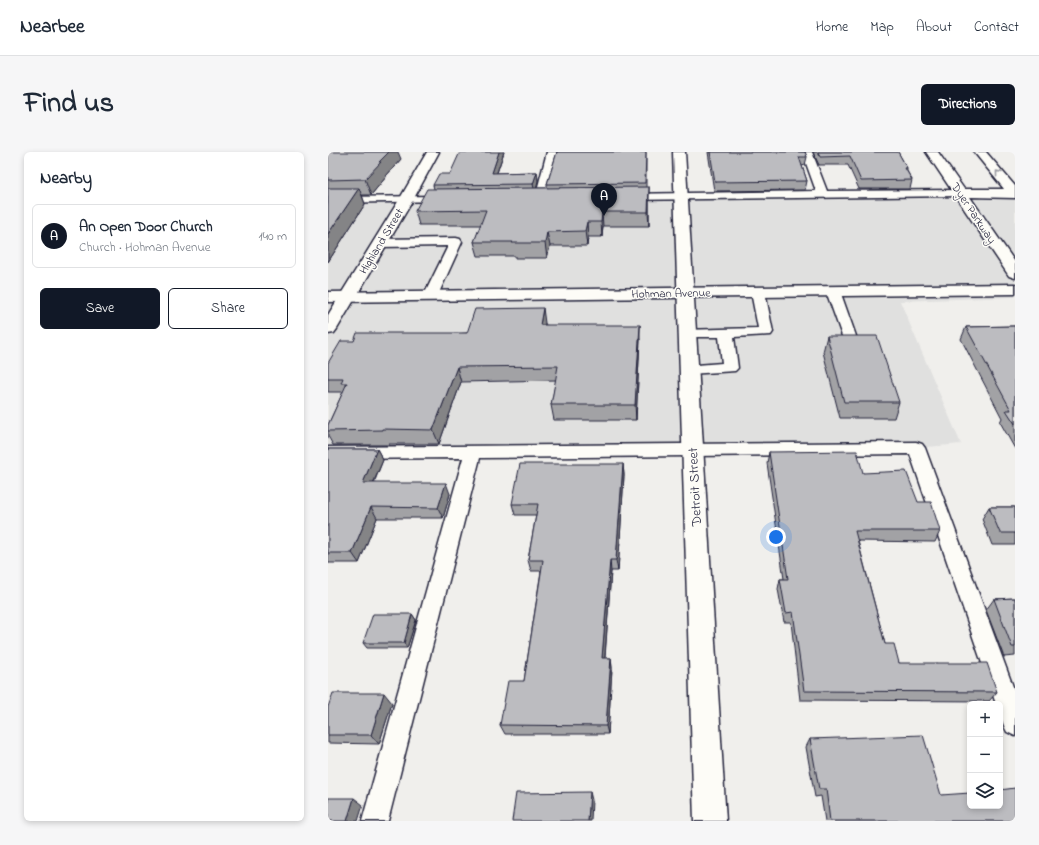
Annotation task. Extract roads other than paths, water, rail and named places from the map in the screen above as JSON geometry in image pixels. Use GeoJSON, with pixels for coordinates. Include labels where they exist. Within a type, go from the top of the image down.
{"type":"FeatureCollection","features":[{"type":"Feature","properties":{"kind":"street","name":"Highland Street"},"geometry":{"type":"LineString","coordinates":[[328,329],[346,296],[406,200],[432,152]]}},
{"type":"Feature","properties":{"kind":"street","name":"Detroit Street"},"geometry":{"type":"LineString","coordinates":[[679,152],[710,821]]}},
{"type":"Feature","properties":{"kind":"street","name":"Dyer Parkway"},"geometry":{"type":"LineString","coordinates":[[932,152],[1015,273]]}},
{"type":"Feature","properties":{"kind":"street"},"geometry":{"type":"LineString","coordinates":[[980,152],[1015,194]]}},
{"type":"Feature","properties":{"kind":"street"},"geometry":{"type":"LineString","coordinates":[[960,193],[1015,194]]}},
{"type":"Feature","properties":{"kind":"street","name":"Hohman Avenue"},"geometry":{"type":"LineString","coordinates":[[328,297],[1015,289]]}},
{"type":"Feature","properties":{"kind":"lane"},"geometry":{"type":"LineString","coordinates":[[540,198],[552,152]]}},
{"type":"Feature","properties":{"kind":"lane"},"geometry":{"type":"LineString","coordinates":[[807,152],[822,195]]}},
{"type":"Feature","properties":{"kind":"lane"},"geometry":{"type":"LineString","coordinates":[[611,197],[960,193]]}},
{"type":"Feature","properties":{"kind":"lane"},"geometry":{"type":"LineString","coordinates":[[328,200],[453,199]]}},
{"type":"Feature","properties":{"kind":"lane"},"geometry":{"type":"LineString","coordinates":[[380,243],[456,242],[432,295]]}},
{"type":"Feature","properties":{"kind":"lane"},"geometry":{"type":"LineString","coordinates":[[833,291],[849,336]]}},
{"type":"Feature","properties":{"kind":"lane"},"geometry":{"type":"LineString","coordinates":[[687,333],[766,332],[758,292]]}},
{"type":"Feature","properties":{"kind":"lane"},"geometry":{"type":"LineString","coordinates":[[689,369],[730,368],[726,332]]}},
{"type":"Feature","properties":{"kind":"lane"},"geometry":{"type":"LineString","coordinates":[[328,453],[916,448],[1015,724]]}},
{"type":"Feature","properties":{"kind":"lane"},"geometry":{"type":"LineString","coordinates":[[375,821],[473,452]]}},
{"type":"Feature","properties":{"kind":"place","name":"An Open Door Church"},"geometry":{"type":"Point","coordinates":[604,216]}}]}
